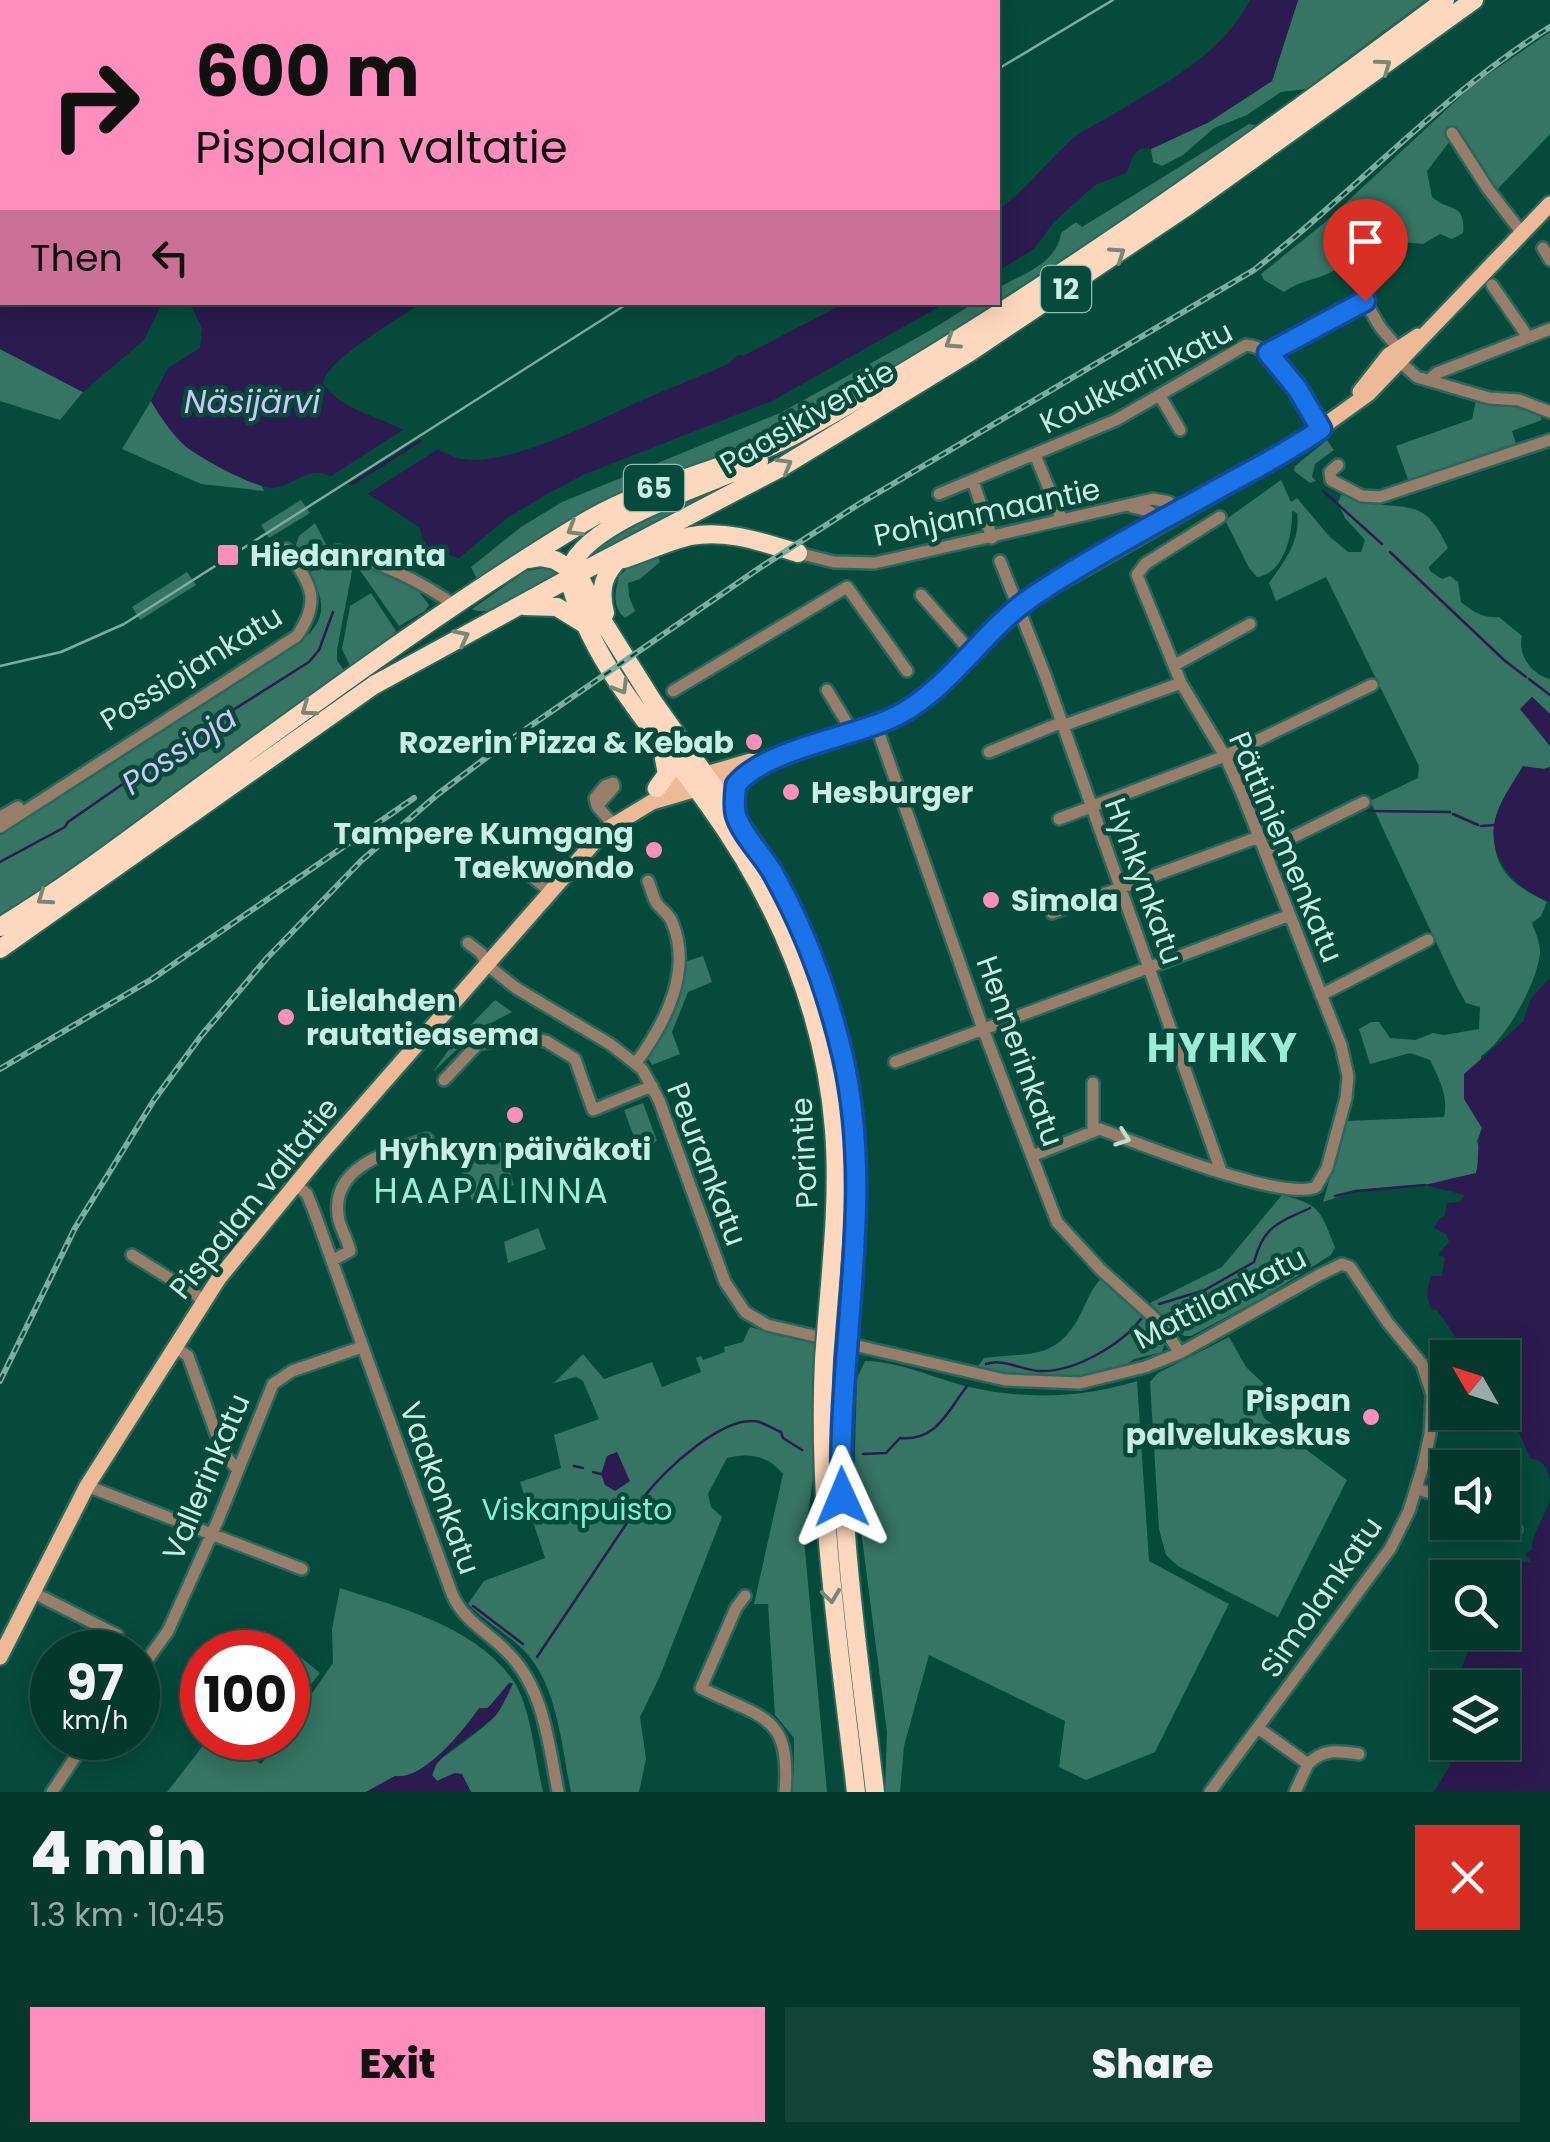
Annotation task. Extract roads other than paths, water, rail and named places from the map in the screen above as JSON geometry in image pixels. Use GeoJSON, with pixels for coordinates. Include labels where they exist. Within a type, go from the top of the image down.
{"type":"FeatureCollection","features":[{"type":"Feature","properties":{"kind":"highway","name":"Paasikiventie"},"geometry":{"type":"LineString","coordinates":[[0,927],[526,560],[611,507],[792,437],[894,379],[1180,192],[1445,0]]}},
{"type":"Feature","properties":{"kind":"highway","name":"Paasikiventie"},"geometry":{"type":"LineString","coordinates":[[608,562],[780,468],[1026,315],[1261,155],[1474,0]]}},
{"type":"Feature","properties":{"kind":"highway","name":"12"},"geometry":{"type":"LineString","coordinates":[[572,573],[581,548],[596,536],[643,511],[738,472],[792,437]]}},
{"type":"Feature","properties":{"kind":"highway"},"geometry":{"type":"LineString","coordinates":[[0,949],[374,685],[524,606],[572,573],[691,536],[745,538],[798,553]]}},
{"type":"Feature","properties":{"kind":"highway"},"geometry":{"type":"LineString","coordinates":[[526,560],[546,558],[572,573]]}},
{"type":"Feature","properties":{"kind":"highway"},"geometry":{"type":"LineString","coordinates":[[608,562],[602,586],[611,632]]}},
{"type":"Feature","properties":{"kind":"highway","name":"Porintie"},"geometry":{"type":"LineString","coordinates":[[572,573],[588,626],[628,698],[662,742],[736,817],[774,874],[810,953],[843,1060],[856,1175],[841,1432],[843,1527],[875,1792]]}},
{"type":"Feature","properties":{"kind":"highway","name":"Porintie"},"geometry":{"type":"LineString","coordinates":[[572,573],[654,703],[783,930],[825,1064],[836,1172],[824,1359],[824,1528],[856,1792]]}},
{"type":"Feature","properties":{"kind":"highway"},"geometry":{"type":"LineString","coordinates":[[524,606],[563,608],[588,626]]}},
{"type":"Feature","properties":{"kind":"highway"},"geometry":{"type":"LineString","coordinates":[[657,788],[667,770],[660,755],[662,742]]}},
{"type":"Feature","properties":{"kind":"highway"},"geometry":{"type":"LineString","coordinates":[[736,817],[736,785],[748,774]]}},
{"type":"Feature","properties":{"kind":"main road"},"geometry":{"type":"LineString","coordinates":[[1522,233],[1550,204]]}},
{"type":"Feature","properties":{"kind":"main road","name":"Pispalan valtatie"},"geometry":{"type":"LineString","coordinates":[[615,822],[700,781],[754,760],[782,756],[876,725],[915,705],[1018,608],[1082,566],[1251,473],[1347,409],[1376,368],[1430,329],[1522,233]]}},
{"type":"Feature","properties":{"kind":"main road"},"geometry":{"type":"LineString","coordinates":[[1082,566],[1104,562],[1135,548],[1228,492],[1251,473]]}},
{"type":"Feature","properties":{"kind":"main road","name":"Pispalan valtatie"},"geometry":{"type":"LineString","coordinates":[[0,1658],[87,1486],[204,1300],[295,1184],[550,891],[615,822],[657,788],[748,774],[782,756]]}},
{"type":"Feature","properties":{"kind":"street"},"geometry":{"type":"LineString","coordinates":[[1452,134],[1522,233]]}},
{"type":"Feature","properties":{"kind":"street"},"geometry":{"type":"LineString","coordinates":[[1492,286],[1528,337]]}},
{"type":"Feature","properties":{"kind":"street"},"geometry":{"type":"LineString","coordinates":[[1268,353],[1365,301],[1417,377],[1489,398],[1519,400],[1550,412]]}},
{"type":"Feature","properties":{"kind":"street"},"geometry":{"type":"LineString","coordinates":[[1429,380],[1436,373],[1550,329]]}},
{"type":"Feature","properties":{"kind":"street","name":"Koukkarinkatu"},"geometry":{"type":"LineString","coordinates":[[939,494],[1116,420],[1246,345],[1268,353],[1297,388],[1321,429]]}},
{"type":"Feature","properties":{"kind":"street"},"geometry":{"type":"LineString","coordinates":[[1160,396],[1180,430]]}},
{"type":"Feature","properties":{"kind":"street"},"geometry":{"type":"LineString","coordinates":[[1338,465],[1330,472],[1332,480],[1362,496],[1380,497],[1550,440]]}},
{"type":"Feature","properties":{"kind":"street"},"geometry":{"type":"LineString","coordinates":[[1035,455],[1062,520]]}},
{"type":"Feature","properties":{"kind":"street"},"geometry":{"type":"LineString","coordinates":[[973,481],[992,538]]}},
{"type":"Feature","properties":{"kind":"street","name":"Pohjanmaantie"},"geometry":{"type":"LineString","coordinates":[[798,553],[845,564],[894,560],[1153,498],[1170,502],[1179,511]]}},
{"type":"Feature","properties":{"kind":"street","name":"Pohjanmaantie"},"geometry":{"type":"LineString","coordinates":[[1128,506],[1149,511],[1162,521]]}},
{"type":"Feature","properties":{"kind":"street","name":"Pättiniemenkatu"},"geometry":{"type":"LineString","coordinates":[[1220,518],[1145,564],[1138,575],[1181,684],[1226,756],[1265,851],[1341,1045],[1348,1087],[1327,1168],[1316,1187],[1301,1192],[1221,1172]]}},
{"type":"Feature","properties":{"kind":"street"},"geometry":{"type":"LineString","coordinates":[[286,549],[312,594],[312,610],[305,625]]}},
{"type":"Feature","properties":{"kind":"street"},"geometry":{"type":"LineString","coordinates":[[338,550],[420,583],[456,606]]}},
{"type":"Feature","properties":{"kind":"street","name":"Hyhkynkatu"},"geometry":{"type":"LineString","coordinates":[[1000,561],[1046,675],[1221,1172]]}},
{"type":"Feature","properties":{"kind":"street"},"geometry":{"type":"LineString","coordinates":[[845,564],[848,587],[907,671]]}},
{"type":"Feature","properties":{"kind":"street"},"geometry":{"type":"LineString","coordinates":[[673,691],[848,587]]}},
{"type":"Feature","properties":{"kind":"street"},"geometry":{"type":"LineString","coordinates":[[921,595],[972,652]]}},
{"type":"Feature","properties":{"kind":"street"},"geometry":{"type":"LineString","coordinates":[[1175,665],[1250,624]]}},
{"type":"Feature","properties":{"kind":"street","name":"Possiojankatu"},"geometry":{"type":"LineString","coordinates":[[0,817],[305,625]]}},
{"type":"Feature","properties":{"kind":"street","name":"Possiojankatu"},"geometry":{"type":"LineString","coordinates":[[0,827],[297,636],[305,625]]}},
{"type":"Feature","properties":{"kind":"street"},"geometry":{"type":"LineString","coordinates":[[989,752],[1181,684]]}},
{"type":"Feature","properties":{"kind":"street"},"geometry":{"type":"LineString","coordinates":[[1060,819],[1226,756],[1372,685]]}},
{"type":"Feature","properties":{"kind":"street"},"geometry":{"type":"LineString","coordinates":[[827,690],[853,733]]}},
{"type":"Feature","properties":{"kind":"street","name":"Hennerinkatu"},"geometry":{"type":"LineString","coordinates":[[876,725],[1050,1208],[1064,1233],[1161,1324],[1180,1353]]}},
{"type":"Feature","properties":{"kind":"street"},"geometry":{"type":"LineString","coordinates":[[1265,851],[1364,802]]}},
{"type":"Feature","properties":{"kind":"street"},"geometry":{"type":"LineString","coordinates":[[597,806],[615,822]]}},
{"type":"Feature","properties":{"kind":"street"},"geometry":{"type":"LineString","coordinates":[[1052,913],[1259,837]]}},
{"type":"Feature","properties":{"kind":"street"},"geometry":{"type":"LineString","coordinates":[[513,862],[550,891]]}},
{"type":"Feature","properties":{"kind":"street"},"geometry":{"type":"LineString","coordinates":[[636,1063],[668,1009],[678,969],[672,922],[656,903],[648,882]]}},
{"type":"Feature","properties":{"kind":"street"},"geometry":{"type":"LineString","coordinates":[[895,1062],[1290,915]]}},
{"type":"Feature","properties":{"kind":"street"},"geometry":{"type":"LineString","coordinates":[[1321,995],[1428,940]]}},
{"type":"Feature","properties":{"kind":"street","name":"Peurankatu"},"geometry":{"type":"LineString","coordinates":[[468,943],[481,953],[486,965],[535,1002],[636,1063],[652,1086],[725,1282],[745,1312],[767,1324]]}},
{"type":"Feature","properties":{"kind":"street"},"geometry":{"type":"LineString","coordinates":[[444,1080],[478,1044],[516,1037],[546,1041],[575,1059],[593,1110],[652,1086]]}},
{"type":"Feature","properties":{"kind":"street"},"geometry":{"type":"LineString","coordinates":[[1093,1084],[1093,1130]]}},
{"type":"Feature","properties":{"kind":"street"},"geometry":{"type":"LineString","coordinates":[[1032,1156],[1100,1129],[1221,1172]]}},
{"type":"Feature","properties":{"kind":"street"},"geometry":{"type":"LineString","coordinates":[[332,1260],[350,1251],[338,1218],[344,1182],[366,1160],[427,1139]]}},
{"type":"Feature","properties":{"kind":"street","name":"Vaakonkatu"},"geometry":{"type":"LineString","coordinates":[[295,1184],[309,1199],[458,1608],[508,1653],[529,1681],[543,1718],[558,1792]]}},
{"type":"Feature","properties":{"kind":"street"},"geometry":{"type":"LineString","coordinates":[[132,1255],[204,1300]]}},
{"type":"Feature","properties":{"kind":"street","name":"Mattilankatu"},"geometry":{"type":"LineString","coordinates":[[767,1324],[970,1373],[1028,1383],[1080,1382],[1145,1367],[1180,1353],[1342,1264]]}},
{"type":"Feature","properties":{"kind":"street","name":"Simolankatu"},"geometry":{"type":"LineString","coordinates":[[1210,1792],[1390,1549],[1417,1488],[1432,1412],[1427,1372],[1350,1267],[1342,1264]]}},
{"type":"Feature","properties":{"kind":"street"},"geometry":{"type":"LineString","coordinates":[[175,1347],[188,1356],[224,1453],[237,1470]]}},
{"type":"Feature","properties":{"kind":"street","name":"Vallerinkatu"},"geometry":{"type":"LineString","coordinates":[[160,1642],[212,1533],[273,1384],[292,1371],[362,1347]]}},
{"type":"Feature","properties":{"kind":"street"},"geometry":{"type":"LineString","coordinates":[[87,1486],[302,1569]]}},
{"type":"Feature","properties":{"kind":"street"},"geometry":{"type":"LineString","coordinates":[[1417,1488],[1430,1492]]}},
{"type":"Feature","properties":{"kind":"street"},"geometry":{"type":"LineString","coordinates":[[32,1592],[109,1630]]}},
{"type":"Feature","properties":{"kind":"street"},"geometry":{"type":"LineString","coordinates":[[696,1701],[736,1608],[746,1596]]}},
{"type":"Feature","properties":{"kind":"street"},"geometry":{"type":"LineString","coordinates":[[701,1688],[775,1727],[786,1747],[785,1792]]}},
{"type":"Feature","properties":{"kind":"street"},"geometry":{"type":"LineString","coordinates":[[1258,1728],[1308,1764]]}},
{"type":"Feature","properties":{"kind":"street"},"geometry":{"type":"LineString","coordinates":[[1295,1792],[1317,1754],[1332,1750],[1359,1754]]}},
{"type":"Feature","properties":{"kind":"street"},"geometry":{"type":"LineString","coordinates":[[52,1792],[73,1760]]}},
{"type":"Feature","properties":{"kind":"water"},"geometry":{"type":"Polygon","coordinates":[[[1250,0],[1298,0],[1272,81],[1209,122],[1151,149],[1137,151],[1126,173],[1095,185],[1054,222],[1034,249],[1000,270],[1000,208],[1074,137],[1188,68],[1238,20],[1250,0]]]}},
{"type":"Feature","properties":{"kind":"water","name":"Näsijärvi"},"geometry":{"type":"Polygon","coordinates":[[[0,305],[164,305],[144,340],[83,392],[0,349],[0,305]]]}},
{"type":"Feature","properties":{"kind":"water","name":"Näsijärvi"},"geometry":{"type":"Polygon","coordinates":[[[191,305],[418,305],[350,351],[323,383],[345,403],[444,453],[481,460],[526,450],[575,431],[728,364],[738,355],[743,356],[841,305],[942,305],[772,401],[585,474],[507,518],[459,558],[424,547],[420,528],[338,479],[312,473],[281,487],[266,487],[228,471],[184,445],[151,401],[168,368],[200,348],[202,328],[191,305]]]}},
{"type":"Feature","properties":{"kind":"water"},"geometry":{"type":"Polygon","coordinates":[[[1532,697],[1550,714],[1550,746],[1520,709],[1532,697]]]}},
{"type":"Feature","properties":{"kind":"water"},"geometry":{"type":"Polygon","coordinates":[[[1523,766],[1550,767],[1550,902],[1515,880],[1495,845],[1493,831],[1498,810],[1523,766]]]}},
{"type":"Feature","properties":{"kind":"water"},"geometry":{"type":"Polygon","coordinates":[[[1550,978],[1550,1480],[1544,1465],[1530,1458],[1518,1430],[1520,1340],[1459,1340],[1437,1310],[1431,1309],[1428,1296],[1431,1276],[1442,1276],[1445,1257],[1438,1255],[1449,1242],[1446,1234],[1434,1228],[1445,1216],[1447,1203],[1459,1202],[1465,1195],[1425,1185],[1476,1173],[1482,1128],[1464,1099],[1464,1074],[1523,1022],[1531,998],[1550,978]]]}},
{"type":"Feature","properties":{"kind":"water"},"geometry":{"type":"Polygon","coordinates":[[[617,1452],[630,1481],[615,1491],[605,1485],[601,1474],[607,1456],[617,1452]]]}},
{"type":"Feature","properties":{"kind":"water"},"geometry":{"type":"Polygon","coordinates":[[[1550,1497],[1550,1792],[1434,1792],[1450,1760],[1520,1760],[1520,1670],[1461,1670],[1469,1650],[1520,1650],[1520,1561],[1532,1563],[1525,1554],[1532,1550],[1550,1497]]]}},
{"type":"Feature","properties":{"kind":"water"},"geometry":{"type":"Polygon","coordinates":[[[513,1683],[494,1717],[441,1759],[432,1775],[437,1781],[462,1774],[471,1792],[366,1792],[430,1762],[513,1683]]]}},
{"type":"Feature","properties":{"kind":"waterway"},"geometry":{"type":"LineString","coordinates":[[1323,491],[1382,544]]}},
{"type":"Feature","properties":{"kind":"waterway"},"geometry":{"type":"LineString","coordinates":[[1390,552],[1526,677]]}},
{"type":"Feature","properties":{"kind":"waterway","name":"Possioja"},"geometry":{"type":"LineString","coordinates":[[0,862],[65,827],[192,736],[309,662],[319,650],[333,612]]}},
{"type":"Feature","properties":{"kind":"waterway"},"geometry":{"type":"LineString","coordinates":[[1529,679],[1550,695]]}},
{"type":"Feature","properties":{"kind":"waterway"},"geometry":{"type":"LineString","coordinates":[[1368,811],[1450,812]]}},
{"type":"Feature","properties":{"kind":"waterway"},"geometry":{"type":"LineString","coordinates":[[1453,814],[1478,825]]}},
{"type":"Feature","properties":{"kind":"waterway"},"geometry":{"type":"LineString","coordinates":[[1481,826],[1495,825]]}},
{"type":"Feature","properties":{"kind":"waterway"},"geometry":{"type":"LineString","coordinates":[[1335,1196],[1425,1185]]}},
{"type":"Feature","properties":{"kind":"waterway"},"geometry":{"type":"LineString","coordinates":[[1159,1304],[1205,1290],[1254,1262],[1267,1233],[1310,1208]]}},
{"type":"Feature","properties":{"kind":"waterway"},"geometry":{"type":"LineString","coordinates":[[986,1364],[999,1362],[1039,1371],[1066,1367],[1109,1347],[1141,1319]]}},
{"type":"Feature","properties":{"kind":"waterway"},"geometry":{"type":"LineString","coordinates":[[863,1454],[886,1453],[900,1438],[913,1438],[932,1430],[967,1386]]}},
{"type":"Feature","properties":{"kind":"waterway"},"geometry":{"type":"LineString","coordinates":[[537,1657],[645,1496],[696,1446],[729,1426],[759,1422],[781,1432],[783,1438],[802,1450]]}},
{"type":"Feature","properties":{"kind":"waterway"},"geometry":{"type":"LineString","coordinates":[[574,1466],[583,1468]]}},
{"type":"Feature","properties":{"kind":"waterway"},"geometry":{"type":"LineString","coordinates":[[593,1472],[601,1474]]}},
{"type":"Feature","properties":{"kind":"waterway"},"geometry":{"type":"LineString","coordinates":[[473,1606],[523,1644]]}},
{"type":"Feature","properties":{"kind":"tram line"},"geometry":{"type":"LineString","coordinates":[[1000,68],[1113,0]]}},
{"type":"Feature","properties":{"kind":"tram line"},"geometry":{"type":"LineString","coordinates":[[0,666],[61,652],[124,624],[625,305]]}},
{"type":"Feature","properties":{"kind":"railway"},"geometry":{"type":"LineString","coordinates":[[0,1381],[75,1228],[154,1100],[201,1036],[267,958],[361,861],[438,794],[507,742],[758,569],[859,504],[1254,270],[1435,113],[1550,27]]}},
{"type":"Feature","properties":{"kind":"railway"},"geometry":{"type":"LineString","coordinates":[[0,1069],[152,979],[414,798]]}},
{"type":"Feature","properties":{"kind":"place","name":"Hiedanranta"},"geometry":{"type":"Point","coordinates":[228,555]}},
{"type":"Feature","properties":{"kind":"place","name":"Rozerin Pizza & Kebab"},"geometry":{"type":"Point","coordinates":[754,742]}},
{"type":"Feature","properties":{"kind":"place","name":"Hesburger"},"geometry":{"type":"Point","coordinates":[791,792]}},
{"type":"Feature","properties":{"kind":"place","name":"Tampere Kumgang Taekwondo"},"geometry":{"type":"Point","coordinates":[654,850]}},
{"type":"Feature","properties":{"kind":"place","name":"Simola"},"geometry":{"type":"Point","coordinates":[991,900]}},
{"type":"Feature","properties":{"kind":"place","name":"Lielahden rautatieasema"},"geometry":{"type":"Point","coordinates":[286,1017]}},
{"type":"Feature","properties":{"kind":"place","name":"Hyhkyn päiväkoti"},"geometry":{"type":"Point","coordinates":[515,1115]}},
{"type":"Feature","properties":{"kind":"place","name":"Pispan palvelukeskus"},"geometry":{"type":"Point","coordinates":[1371,1417]}},
{"type":"Feature","properties":{"kind":"district","name":"HYHKY"},"geometry":{"type":"Point","coordinates":[1223,1048]}},
{"type":"Feature","properties":{"kind":"district","name":"HAAPALINNA"},"geometry":{"type":"Point","coordinates":[492,1190]}},
{"type":"Feature","properties":{"kind":"park label","name":"Viskanpuisto"},"geometry":{"type":"Point","coordinates":[577,1509]}}]}
